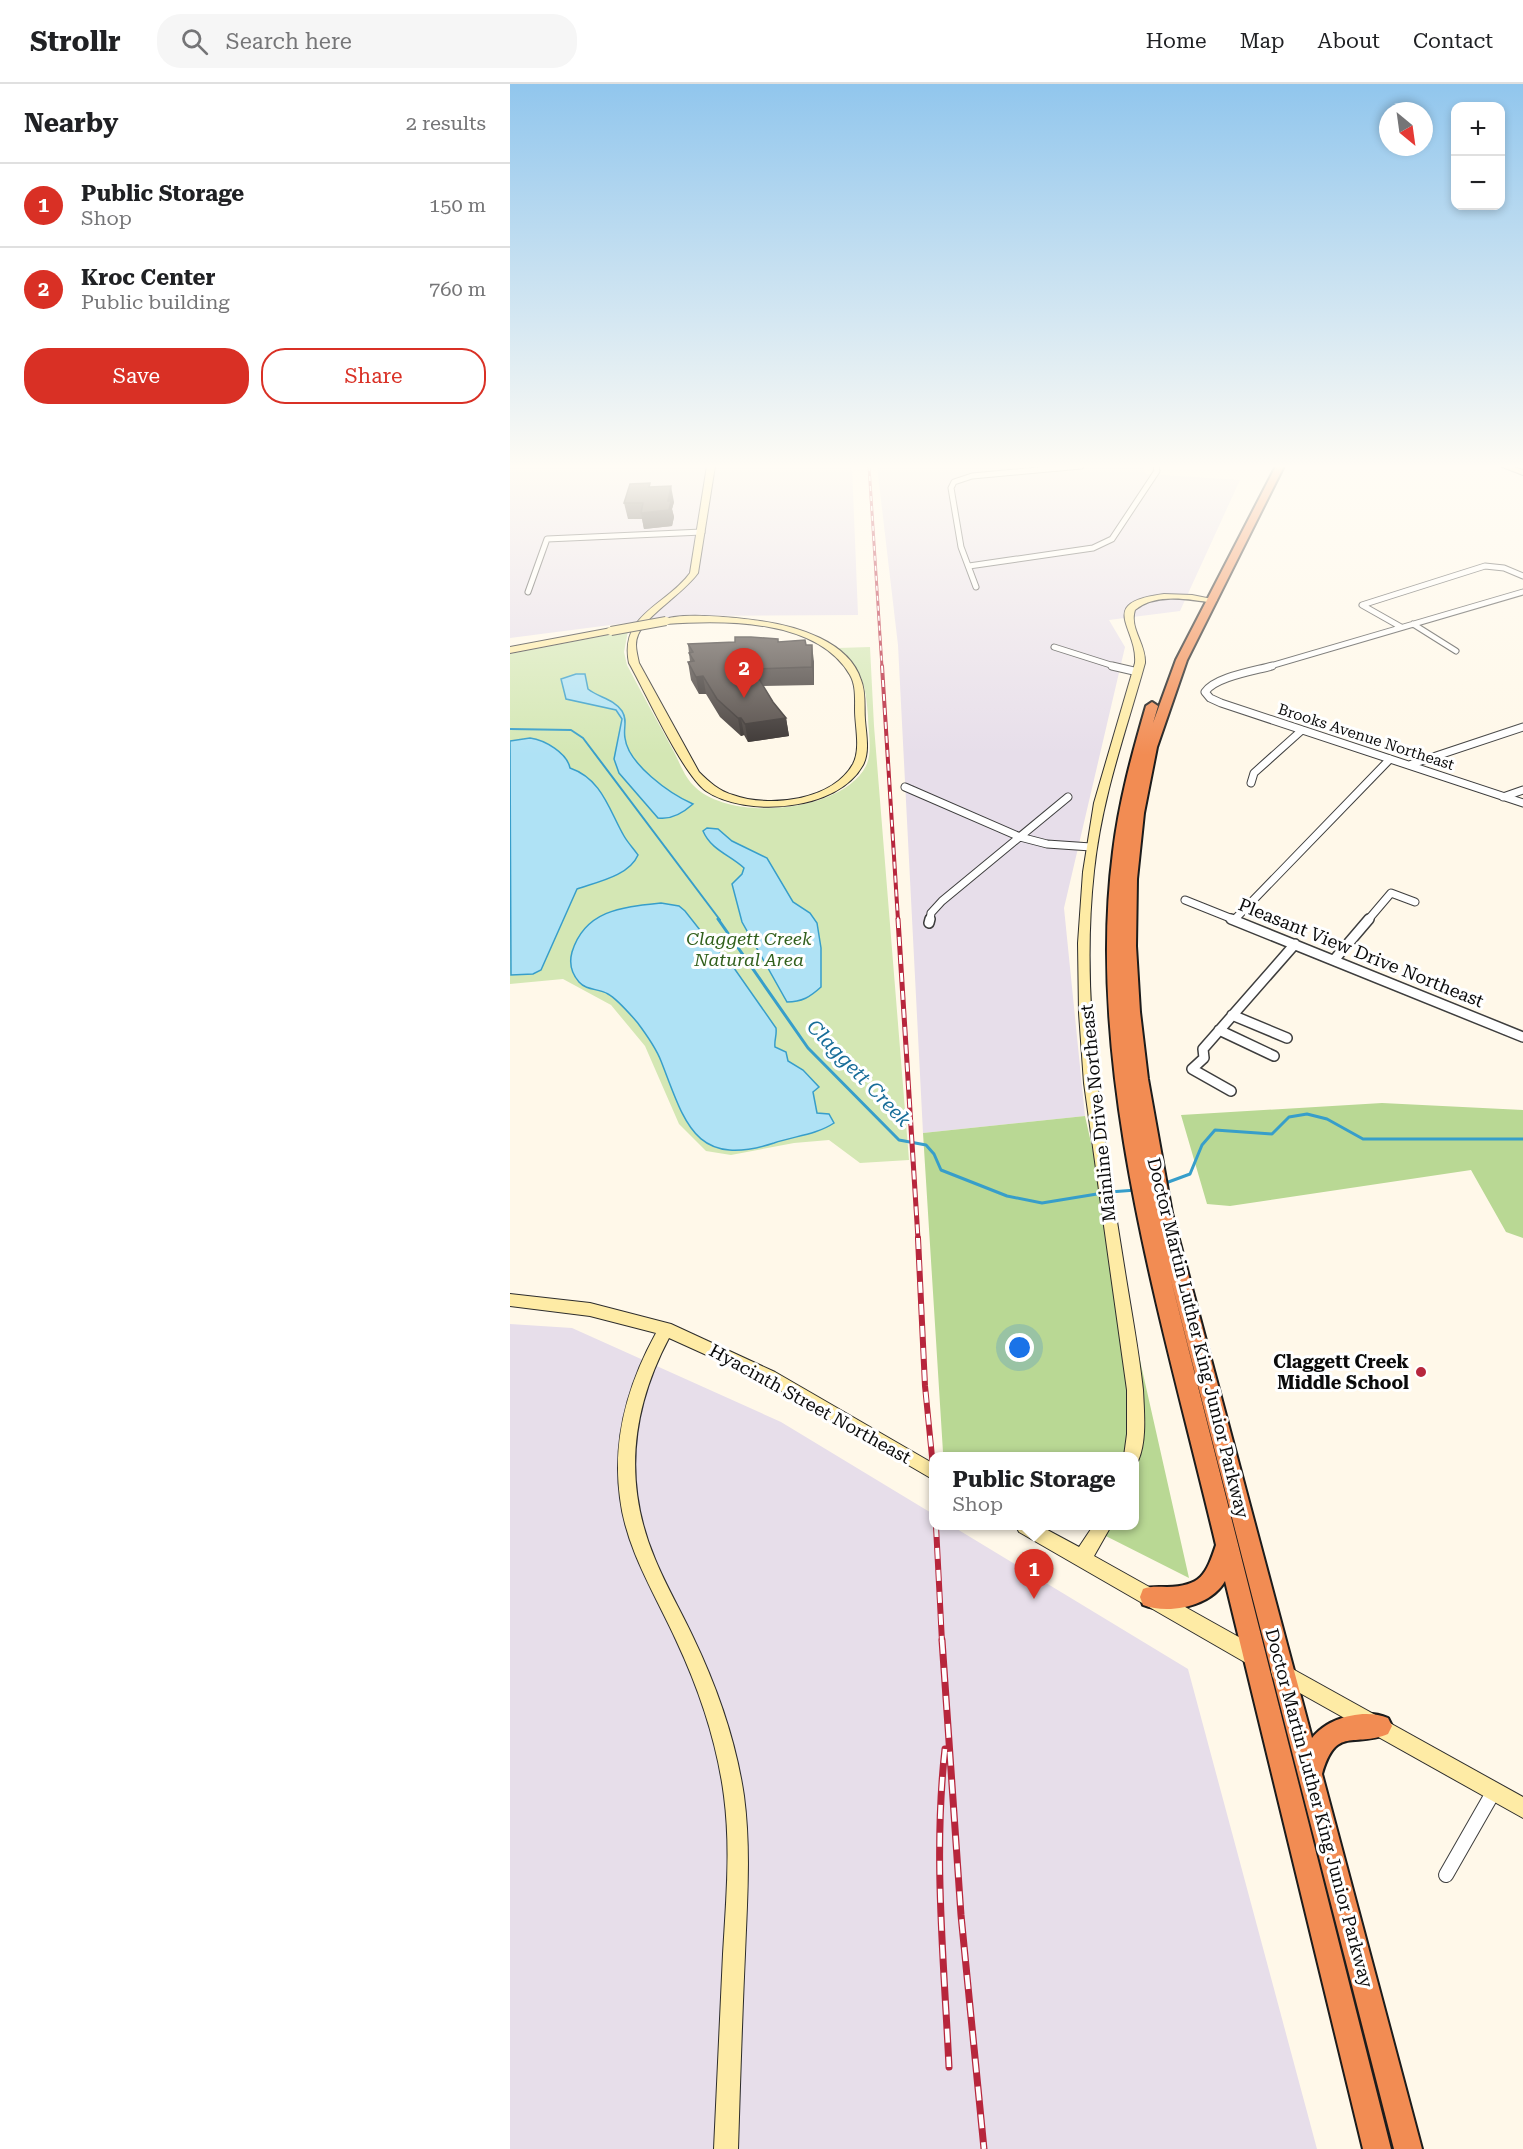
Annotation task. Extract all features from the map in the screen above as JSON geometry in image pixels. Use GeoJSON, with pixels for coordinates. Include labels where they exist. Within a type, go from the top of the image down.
{"type":"FeatureCollection","features":[{"type":"Feature","properties":{"kind":"highway","name":"Doctor Martin Luther King Junior Parkway"},"geometry":{"type":"LineString","coordinates":[[1207,599],[1224,562]]}},
{"type":"Feature","properties":{"kind":"highway","name":"Doctor Martin Luther King Junior Parkway"},"geometry":{"type":"LineString","coordinates":[[1227,562],[1163,677],[1141,738],[1127,794],[1119,847],[1114,907],[1116,997],[1125,1094],[1144,1160],[1227,1544],[1377,2149]]}},
{"type":"Feature","properties":{"kind":"highway","name":"Doctor Martin Luther King Junior Parkway"},"geometry":{"type":"LineString","coordinates":[[1155,1213],[1285,1673],[1408,2149]]}},
{"type":"Feature","properties":{"kind":"highway"},"geometry":{"type":"LineString","coordinates":[[1151,1596],[1182,1598],[1199,1591],[1214,1580],[1227,1544]]}},
{"type":"Feature","properties":{"kind":"highway"},"geometry":{"type":"LineString","coordinates":[[1310,1774],[1314,1758],[1325,1738],[1349,1727],[1380,1726]]}},
{"type":"Feature","properties":{"kind":"street"},"geometry":{"type":"LineString","coordinates":[[528,592],[538,562]]}},
{"type":"Feature","properties":{"kind":"street"},"geometry":{"type":"LineString","coordinates":[[510,650],[611,631],[640,626],[666,621],[712,619],[760,623],[799,633],[832,650],[850,669],[858,686],[861,752],[856,768],[848,778],[827,791],[790,802],[748,802],[729,798],[708,788],[695,774],[631,655],[631,642],[635,632],[640,626],[647,616],[684,588],[694,573],[696,562]]}},
{"type":"Feature","properties":{"kind":"street"},"geometry":{"type":"LineString","coordinates":[[967,562],[976,587]]}},
{"type":"Feature","properties":{"kind":"street"},"geometry":{"type":"LineString","coordinates":[[969,566],[991,562]]}},
{"type":"Feature","properties":{"kind":"street"},"geometry":{"type":"LineString","coordinates":[[1523,576],[1504,568],[1485,566],[1362,605],[1401,627],[1523,592]]}},
{"type":"Feature","properties":{"kind":"street","name":"Mainline Drive Northeast"},"geometry":{"type":"LineString","coordinates":[[1133,1452],[1137,1403],[1091,1081],[1084,989],[1084,935],[1090,847],[1111,753],[1138,672],[1141,654],[1128,616],[1134,608],[1147,600],[1162,596],[1207,599]]}},
{"type":"Feature","properties":{"kind":"street"},"geometry":{"type":"LineString","coordinates":[[1413,624],[1456,651]]}},
{"type":"Feature","properties":{"kind":"street","name":"Brooks Avenue Northeast"},"geometry":{"type":"LineString","coordinates":[[1401,627],[1223,680],[1209,686],[1204,692],[1217,702],[1523,803]]}},
{"type":"Feature","properties":{"kind":"street"},"geometry":{"type":"LineString","coordinates":[[1054,647],[1119,669],[1138,672]]}},
{"type":"Feature","properties":{"kind":"street"},"geometry":{"type":"LineString","coordinates":[[1409,765],[1523,727]]}},
{"type":"Feature","properties":{"kind":"street"},"geometry":{"type":"LineString","coordinates":[[1251,783],[1254,773],[1302,730]]}},
{"type":"Feature","properties":{"kind":"street"},"geometry":{"type":"LineString","coordinates":[[1235,919],[1390,759]]}},
{"type":"Feature","properties":{"kind":"street"},"geometry":{"type":"LineString","coordinates":[[905,787],[1020,837],[1047,844],[1090,847]]}},
{"type":"Feature","properties":{"kind":"street"},"geometry":{"type":"LineString","coordinates":[[1503,797],[1523,790]]}},
{"type":"Feature","properties":{"kind":"street"},"geometry":{"type":"LineString","coordinates":[[929,922],[931,913],[936,907],[1068,797]]}},
{"type":"Feature","properties":{"kind":"street"},"geometry":{"type":"LineString","coordinates":[[1334,960],[1391,893],[1415,902]]}},
{"type":"Feature","properties":{"kind":"street","name":"Pleasant View Drive Northeast"},"geometry":{"type":"LineString","coordinates":[[1185,900],[1523,1037]]}},
{"type":"Feature","properties":{"kind":"street"},"geometry":{"type":"LineString","coordinates":[[1231,1090],[1192,1071],[1195,1064],[1204,1058],[1203,1049],[1295,944]]}},
{"type":"Feature","properties":{"kind":"street"},"geometry":{"type":"LineString","coordinates":[[1232,1015],[1287,1038]]}},
{"type":"Feature","properties":{"kind":"street"},"geometry":{"type":"LineString","coordinates":[[1219,1030],[1275,1056]]}},
{"type":"Feature","properties":{"kind":"street","name":"Hyacinth Street Northeast"},"geometry":{"type":"LineString","coordinates":[[510,1300],[594,1310],[666,1329],[701,1343],[768,1376],[929,1471]]}},
{"type":"Feature","properties":{"kind":"street"},"geometry":{"type":"LineString","coordinates":[[666,1329],[652,1352],[635,1394],[626,1440],[625,1476],[634,1527],[645,1558],[692,1653],[711,1702],[724,1743],[733,1789],[738,1873],[726,2149]]}},
{"type":"Feature","properties":{"kind":"street"},"geometry":{"type":"LineString","coordinates":[[1032,1530],[1523,1808]]}},
{"type":"Feature","properties":{"kind":"street"},"geometry":{"type":"LineString","coordinates":[[1082,1558],[1100,1530]]}},
{"type":"Feature","properties":{"kind":"street"},"geometry":{"type":"LineString","coordinates":[[1446,1875],[1494,1791]]}},
{"type":"Feature","properties":{"kind":"shaded area"},"geometry":{"type":"Polygon","coordinates":[[[510,562],[856,562],[858,615],[680,616],[510,638],[510,562]]]}},
{"type":"Feature","properties":{"kind":"shaded area"},"geometry":{"type":"Polygon","coordinates":[[[888,562],[1202,562],[1180,611],[1109,620],[1125,647],[1064,908],[1085,1116],[923,1133],[898,645],[888,562]]]}},
{"type":"Feature","properties":{"kind":"shaded area"},"geometry":{"type":"Polygon","coordinates":[[[510,1324],[572,1328],[781,1422],[929,1512],[929,1530],[959,1530],[1188,1669],[1317,2149],[510,2149],[510,1324]]]}},
{"type":"Feature","properties":{"kind":"green space","name":"Claggett Creek Natural Area"},"geometry":{"type":"Polygon","coordinates":[[[628,631],[624,652],[627,665],[684,773],[693,785],[709,797],[731,805],[757,808],[810,803],[834,794],[853,782],[866,766],[870,741],[864,687],[858,670],[838,648],[870,647],[874,726],[909,1160],[860,1163],[829,1140],[794,1143],[731,1155],[706,1151],[679,1124],[645,1046],[611,1005],[563,979],[510,984],[510,654],[628,631]]]}},
{"type":"Feature","properties":{"kind":"green space"},"geometry":{"type":"Polygon","coordinates":[[[1382,1103],[1523,1110],[1523,1238],[1506,1232],[1471,1170],[1230,1206],[1207,1204],[1181,1115],[1382,1103]]]}},
{"type":"Feature","properties":{"kind":"green space"},"geometry":{"type":"Polygon","coordinates":[[[1085,1116],[1189,1578],[1094,1530],[1139,1530],[1139,1452],[943,1452],[923,1133],[1085,1116]]]}},
{"type":"Feature","properties":{"kind":"water"},"geometry":{"type":"Polygon","coordinates":[[[576,674],[585,674],[588,689],[614,703],[622,711],[625,718],[628,748],[642,768],[662,786],[693,804],[677,815],[658,818],[619,773],[614,759],[622,719],[616,710],[566,699],[561,679],[576,674]]]}},
{"type":"Feature","properties":{"kind":"water"},"geometry":{"type":"Polygon","coordinates":[[[530,738],[542,741],[560,752],[570,768],[581,773],[597,787],[624,836],[638,855],[634,862],[620,873],[577,889],[541,970],[533,974],[511,975],[510,741],[530,738]]]}},
{"type":"Feature","properties":{"kind":"water"},"geometry":{"type":"Polygon","coordinates":[[[707,828],[718,829],[732,841],[767,858],[793,902],[810,913],[817,923],[821,948],[821,987],[809,996],[787,1002],[742,922],[732,884],[742,874],[744,868],[706,838],[703,831],[707,828]]]}},
{"type":"Feature","properties":{"kind":"water"},"geometry":{"type":"Polygon","coordinates":[[[661,903],[679,906],[685,911],[711,944],[727,958],[776,1028],[775,1047],[786,1052],[788,1061],[803,1070],[819,1087],[813,1092],[817,1113],[829,1114],[834,1123],[812,1133],[747,1149],[726,1150],[709,1145],[696,1135],[686,1121],[656,1051],[640,1027],[612,996],[582,985],[572,971],[572,952],[578,938],[596,919],[619,909],[661,903]]]}},
{"type":"Feature","properties":{"kind":"building"},"geometry":{"type":"Polygon","coordinates":[[[735,637],[778,639],[778,642],[805,640],[806,645],[812,645],[812,667],[753,669],[773,702],[786,718],[745,724],[741,718],[738,718],[717,699],[703,676],[696,677],[688,662],[694,661],[689,653],[693,652],[688,644],[735,642],[735,637]]]}},
{"type":"Feature","properties":{"kind":"waterway","name":"Claggett Creek"},"geometry":{"type":"LineString","coordinates":[[510,729],[571,730],[583,738],[720,920]]}},
{"type":"Feature","properties":{"kind":"waterway","name":"Claggett Creek"},"geometry":{"type":"LineString","coordinates":[[718,919],[808,1048],[899,1140],[926,1145],[934,1154],[941,1170],[1007,1196],[1042,1203],[1103,1193]]}},
{"type":"Feature","properties":{"kind":"waterway","name":"Claggett Creek"},"geometry":{"type":"LineString","coordinates":[[1163,1184],[1190,1174],[1202,1145],[1215,1130],[1272,1134],[1289,1117],[1307,1114],[1327,1119],[1363,1139],[1523,1139]]}},
{"type":"Feature","properties":{"kind":"waterway","name":"Claggett Creek"},"geometry":{"type":"LineString","coordinates":[[1110,1192],[1136,1190]]}},
{"type":"Feature","properties":{"kind":"railway"},"geometry":{"type":"LineString","coordinates":[[875,562],[882,667]]}},
{"type":"Feature","properties":{"kind":"railway"},"geometry":{"type":"LineString","coordinates":[[882,666],[898,920]]}},
{"type":"Feature","properties":{"kind":"railway"},"geometry":{"type":"LineString","coordinates":[[898,919],[918,1239]]}},
{"type":"Feature","properties":{"kind":"railway"},"geometry":{"type":"LineString","coordinates":[[918,1238],[925,1386],[932,1452]]}},
{"type":"Feature","properties":{"kind":"railway"},"geometry":{"type":"LineString","coordinates":[[936,1530],[942,1642]]}},
{"type":"Feature","properties":{"kind":"railway"},"geometry":{"type":"LineString","coordinates":[[942,1640],[961,1915],[984,2149]]}},
{"type":"Feature","properties":{"kind":"railway"},"geometry":{"type":"LineString","coordinates":[[945,1749],[940,1868],[949,2067]]}},
{"type":"Feature","properties":{"kind":"place","name":"Kroc Center"},"geometry":{"type":"Point","coordinates":[744,698]}},
{"type":"Feature","properties":{"kind":"place","name":"Claggett Creek Middle School"},"geometry":{"type":"Point","coordinates":[1421,1372]}},
{"type":"Feature","properties":{"kind":"place","name":"Public Storage"},"geometry":{"type":"Point","coordinates":[1034,1599]}}]}
